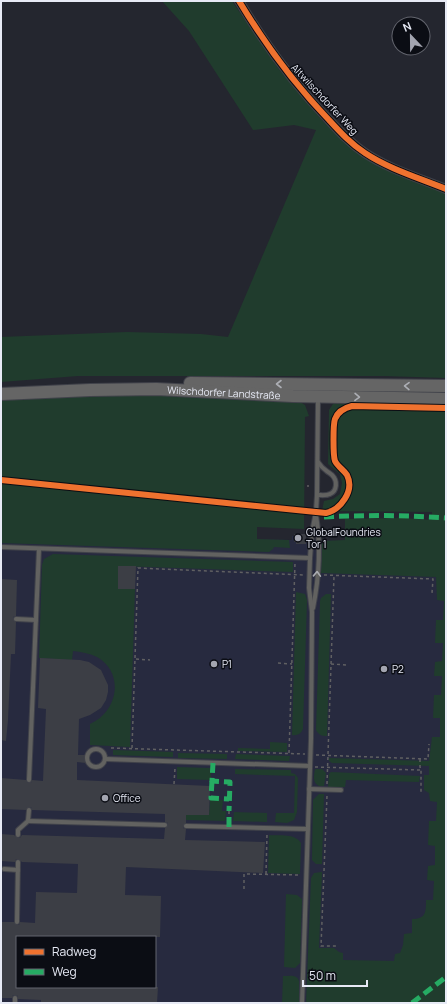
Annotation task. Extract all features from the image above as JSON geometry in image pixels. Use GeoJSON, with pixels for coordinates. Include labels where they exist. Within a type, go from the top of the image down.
{"type":"FeatureCollection","features":[{"type":"Feature","properties":{"kind":"main road","name":"Wilschdorfer Landstraße"},"geometry":{"type":"LineString","coordinates":[[1,386],[142,382],[318,390],[446,398]]}},
{"type":"Feature","properties":{"kind":"main road","name":"Wilschdorfer Landstraße"},"geometry":{"type":"LineString","coordinates":[[1,394],[90,390],[318,390],[446,386]]}},
{"type":"Feature","properties":{"kind":"street","name":"Altwilschdorfer Weg"},"geometry":{"type":"LineString","coordinates":[[239,1],[282,66],[316,107],[347,139],[380,162],[446,189]]}},
{"type":"Feature","properties":{"kind":"lane"},"geometry":{"type":"LineString","coordinates":[[302,1003],[310,766],[312,612],[309,588],[312,532],[316,512],[317,495],[318,390]]}},
{"type":"Feature","properties":{"kind":"lane"},"geometry":{"type":"LineString","coordinates":[[317,495],[324,496],[330,494],[334,491],[336,486],[335,479],[332,475],[322,469],[318,461]]}},
{"type":"Feature","properties":{"kind":"lane"},"geometry":{"type":"LineString","coordinates":[[312,612],[317,589],[319,532],[316,512]]}},
{"type":"Feature","properties":{"kind":"lane"},"geometry":{"type":"LineString","coordinates":[[1,547],[310,558]]}},
{"type":"Feature","properties":{"kind":"lane"},"geometry":{"type":"LineString","coordinates":[[29,780],[39,549]]}},
{"type":"Feature","properties":{"kind":"lane"},"geometry":{"type":"LineString","coordinates":[[16,619],[36,620]]}},
{"type":"Feature","properties":{"kind":"lane"},"geometry":{"type":"LineString","coordinates":[[97,749],[102,751],[105,759],[103,765],[98,767],[92,766],[88,762],[87,755],[91,751],[97,749]]}},
{"type":"Feature","properties":{"kind":"lane"},"geometry":{"type":"LineString","coordinates":[[105,759],[310,766]]}},
{"type":"Feature","properties":{"kind":"lane"},"geometry":{"type":"LineString","coordinates":[[309,789],[341,790]]}},
{"type":"Feature","properties":{"kind":"lane"},"geometry":{"type":"LineString","coordinates":[[18,835],[18,830],[28,821],[29,810]]}},
{"type":"Feature","properties":{"kind":"lane"},"geometry":{"type":"LineString","coordinates":[[28,821],[165,825]]}},
{"type":"Feature","properties":{"kind":"lane"},"geometry":{"type":"LineString","coordinates":[[186,826],[308,830]]}},
{"type":"Feature","properties":{"kind":"lane"},"geometry":{"type":"LineString","coordinates":[[17,922],[18,862]]}},
{"type":"Feature","properties":{"kind":"lane"},"geometry":{"type":"LineString","coordinates":[[4,869],[18,870]]}},
{"type":"Feature","properties":{"kind":"path"},"geometry":{"type":"LineString","coordinates":[[289,754],[295,557]]}},
{"type":"Feature","properties":{"kind":"path"},"geometry":{"type":"LineString","coordinates":[[132,748],[138,568],[310,575]]}},
{"type":"Feature","properties":{"kind":"path"},"geometry":{"type":"LineString","coordinates":[[317,575],[432,579],[432,593]]}},
{"type":"Feature","properties":{"kind":"path"},"geometry":{"type":"LineString","coordinates":[[334,576],[321,946],[337,946]]}},
{"type":"Feature","properties":{"kind":"path"},"geometry":{"type":"LineString","coordinates":[[135,659],[150,660]]}},
{"type":"Feature","properties":{"kind":"path"},"geometry":{"type":"LineString","coordinates":[[278,663],[292,664]]}},
{"type":"Feature","properties":{"kind":"path"},"geometry":{"type":"LineString","coordinates":[[331,664],[346,665]]}},
{"type":"Feature","properties":{"kind":"path"},"geometry":{"type":"LineString","coordinates":[[111,748],[428,759],[428,744]]}},
{"type":"Feature","properties":{"kind":"path"},"geometry":{"type":"LineString","coordinates":[[420,759],[420,767],[422,770],[421,794]]}},
{"type":"Feature","properties":{"kind":"path"},"geometry":{"type":"LineString","coordinates":[[310,766],[422,770]]}},
{"type":"Feature","properties":{"kind":"path"},"geometry":{"type":"LineString","coordinates":[[266,874],[268,828]]}},
{"type":"Feature","properties":{"kind":"path"},"geometry":{"type":"LineString","coordinates":[[244,889],[244,874],[307,875]]}},
{"type":"Feature","properties":{"kind":"shaded area"},"geometry":{"type":"Polygon","coordinates":[[[1,533],[292,540],[292,536],[305,536],[305,540],[446,543],[446,878],[395,1003],[1,1003],[1,533]]]}},
{"type":"Feature","properties":{"kind":"green space"},"geometry":{"type":"Polygon","coordinates":[[[162,1],[232,1],[278,68],[333,131],[349,145],[446,192],[446,378],[384,376],[78,376],[1,382],[1,337],[127,332],[201,334],[228,337],[316,130],[294,125],[253,130],[189,31],[162,1]]]}},
{"type":"Feature","properties":{"kind":"green space"},"geometry":{"type":"Polygon","coordinates":[[[143,394],[300,402],[305,405],[309,416],[305,417],[304,529],[257,527],[257,539],[289,540],[290,548],[274,547],[269,552],[1,543],[1,397],[143,394]]]}},
{"type":"Feature","properties":{"kind":"green space"},"geometry":{"type":"Polygon","coordinates":[[[340,400],[446,404],[446,1003],[306,1003],[311,878],[314,873],[322,872],[319,948],[334,948],[343,953],[343,960],[394,961],[395,954],[400,953],[403,945],[404,934],[412,933],[412,919],[417,919],[423,916],[426,908],[426,900],[433,900],[434,881],[427,880],[428,866],[435,865],[435,846],[428,845],[429,821],[436,821],[437,802],[430,801],[429,793],[424,790],[424,775],[429,775],[429,766],[332,763],[329,761],[329,758],[429,761],[432,737],[440,737],[440,718],[433,718],[434,695],[441,695],[442,676],[434,676],[435,662],[442,661],[443,643],[435,643],[436,620],[443,620],[444,601],[437,600],[436,577],[321,573],[322,541],[345,540],[345,519],[403,518],[432,520],[432,512],[322,511],[324,501],[333,499],[340,494],[342,483],[340,474],[328,464],[329,410],[333,404],[340,400]]]}},
{"type":"Feature","properties":{"kind":"green space"},"geometry":{"type":"Polygon","coordinates":[[[53,554],[293,562],[293,572],[118,566],[118,588],[135,589],[130,747],[90,745],[90,724],[107,711],[112,702],[114,682],[112,673],[106,664],[97,657],[82,652],[73,651],[72,660],[39,658],[42,565],[44,559],[53,554]]]}},
{"type":"Feature","properties":{"kind":"green space"},"geometry":{"type":"Polygon","coordinates":[[[296,592],[305,594],[307,600],[303,729],[297,735],[292,735],[296,592]]]}},
{"type":"Feature","properties":{"kind":"green space"},"geometry":{"type":"Polygon","coordinates":[[[326,594],[331,594],[327,736],[323,736],[316,730],[320,601],[326,594]]]}},
{"type":"Feature","properties":{"kind":"green space"},"geometry":{"type":"Polygon","coordinates":[[[270,742],[287,743],[287,752],[238,751],[238,748],[270,749],[270,742]]]}},
{"type":"Feature","properties":{"kind":"green space"},"geometry":{"type":"Polygon","coordinates":[[[113,750],[173,752],[173,757],[113,755],[113,750]]]}},
{"type":"Feature","properties":{"kind":"green space"},"geometry":{"type":"Polygon","coordinates":[[[178,753],[227,754],[227,759],[178,758],[178,753]]]}},
{"type":"Feature","properties":{"kind":"green space"},"geometry":{"type":"Polygon","coordinates":[[[236,754],[290,756],[289,761],[235,759],[236,754]]]}},
{"type":"Feature","properties":{"kind":"green space"},"geometry":{"type":"Polygon","coordinates":[[[177,767],[211,768],[211,780],[177,779],[177,767]]]}},
{"type":"Feature","properties":{"kind":"green space"},"geometry":{"type":"Polygon","coordinates":[[[235,769],[291,770],[291,773],[295,774],[298,778],[297,812],[294,820],[287,823],[275,822],[276,813],[294,813],[295,776],[235,774],[235,769]]]}},
{"type":"Feature","properties":{"kind":"green space"},"geometry":{"type":"Polygon","coordinates":[[[315,769],[322,769],[326,773],[324,786],[319,786],[315,783],[315,769]]]}},
{"type":"Feature","properties":{"kind":"green space"},"geometry":{"type":"Polygon","coordinates":[[[331,772],[420,776],[419,782],[346,780],[345,787],[328,787],[329,774],[331,772]]]}},
{"type":"Feature","properties":{"kind":"green space"},"geometry":{"type":"Polygon","coordinates":[[[319,794],[324,794],[322,864],[316,864],[312,860],[313,800],[319,794]]]}},
{"type":"Feature","properties":{"kind":"green space"},"geometry":{"type":"Polygon","coordinates":[[[210,800],[223,800],[222,811],[226,811],[225,821],[186,820],[186,815],[209,815],[210,800]]]}},
{"type":"Feature","properties":{"kind":"green space"},"geometry":{"type":"Polygon","coordinates":[[[234,812],[267,813],[267,822],[233,821],[234,812]]]}},
{"type":"Feature","properties":{"kind":"green space"},"geometry":{"type":"Polygon","coordinates":[[[269,835],[291,836],[301,843],[300,874],[268,873],[269,835]]]}},
{"type":"Feature","properties":{"kind":"green space"},"geometry":{"type":"Polygon","coordinates":[[[286,894],[297,895],[302,899],[300,963],[295,968],[284,967],[286,894]]]}},
{"type":"Feature","properties":{"kind":"green space"},"geometry":{"type":"Polygon","coordinates":[[[283,976],[297,977],[299,981],[299,1003],[282,1003],[283,976]]]}},
{"type":"Feature","properties":{"kind":"building"},"geometry":{"type":"Polygon","coordinates":[[[294,534],[306,534],[306,544],[296,544],[296,542],[294,542],[294,534]]]}},
{"type":"Feature","properties":{"kind":"building"},"geometry":{"type":"Polygon","coordinates":[[[118,566],[136,566],[135,589],[118,589],[118,566]]]}},
{"type":"Feature","properties":{"kind":"building"},"geometry":{"type":"Polygon","coordinates":[[[1,579],[17,580],[16,616],[13,617],[16,622],[15,654],[11,654],[6,741],[1,740],[1,579]]]}},
{"type":"Feature","properties":{"kind":"building","name":"Office"},"geometry":{"type":"Polygon","coordinates":[[[40,658],[80,660],[89,662],[101,670],[108,685],[108,692],[106,700],[101,708],[90,715],[79,719],[78,755],[86,755],[86,763],[77,762],[77,780],[210,786],[209,815],[186,815],[186,823],[183,826],[183,828],[186,829],[185,840],[265,842],[263,873],[126,867],[125,895],[161,896],[160,937],[16,936],[16,988],[158,987],[157,1003],[41,1003],[41,1000],[18,999],[18,996],[15,995],[13,995],[12,998],[1,998],[1,922],[14,922],[17,925],[19,925],[20,922],[35,923],[36,892],[77,893],[78,864],[22,862],[18,859],[16,859],[15,862],[1,861],[1,834],[14,835],[18,838],[22,835],[164,839],[165,828],[168,825],[168,823],[165,822],[165,814],[32,810],[31,807],[26,810],[1,809],[1,778],[26,780],[28,783],[31,783],[32,780],[43,781],[46,709],[38,708],[40,658]]]}},
{"type":"Feature","properties":{"kind":"marked path"},"geometry":{"type":"LineString","coordinates":[[324,517],[415,516],[446,518]]}},
{"type":"Feature","properties":{"kind":"marked path"},"geometry":{"type":"LineString","coordinates":[[213,763],[212,781],[230,782],[229,811]]}},
{"type":"Feature","properties":{"kind":"marked path"},"geometry":{"type":"LineString","coordinates":[[212,781],[211,798],[229,799]]}},
{"type":"Feature","properties":{"kind":"marked path"},"geometry":{"type":"LineString","coordinates":[[229,814],[229,827]]}},
{"type":"Feature","properties":{"kind":"marked path"},"geometry":{"type":"LineString","coordinates":[[412,1003],[446,977]]}},
{"type":"Feature","properties":{"kind":"cycle path"},"geometry":{"type":"LineString","coordinates":[[239,1],[259,33],[292,78],[350,142],[374,159],[384,164],[446,189]]}},
{"type":"Feature","properties":{"kind":"cycle path"},"geometry":{"type":"LineString","coordinates":[[1,480],[326,513],[341,504],[348,493],[349,487],[347,475],[336,463],[334,458],[334,422],[336,416],[340,412],[352,406],[446,408]]}},
{"type":"Feature","properties":{"kind":"place","name":"GlobalFoundries Tor 1"},"geometry":{"type":"Point","coordinates":[298,538]}},
{"type":"Feature","properties":{"kind":"place","name":"P1"},"geometry":{"type":"Point","coordinates":[214,664]}},
{"type":"Feature","properties":{"kind":"place","name":"P2"},"geometry":{"type":"Point","coordinates":[384,669]}},
{"type":"Feature","properties":{"kind":"place","name":"Office"},"geometry":{"type":"Point","coordinates":[105,798]}}]}
